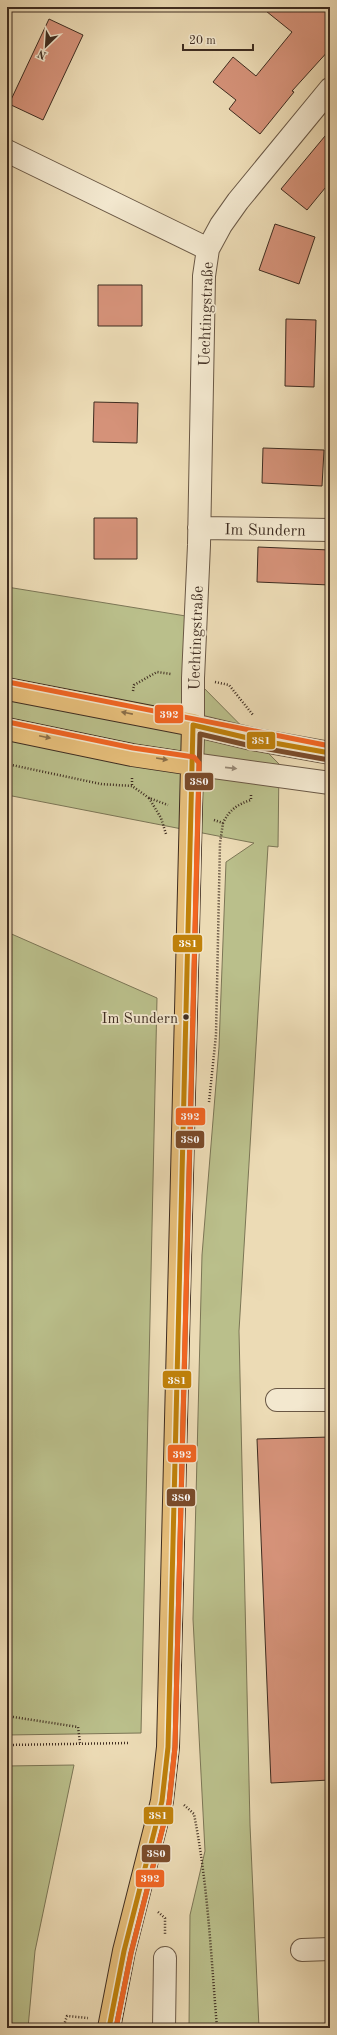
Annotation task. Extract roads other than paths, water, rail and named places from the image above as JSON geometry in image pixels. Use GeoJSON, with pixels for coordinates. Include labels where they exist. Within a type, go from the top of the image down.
{"type":"FeatureCollection","features":[{"type":"Feature","properties":{"kind":"main road"},"geometry":{"type":"LineString","coordinates":[[7,688],[193,725]]}},
{"type":"Feature","properties":{"kind":"main road","name":"Uechtingstraße"},"geometry":{"type":"LineString","coordinates":[[100,2023],[124,1951],[162,1801],[168,1747],[193,725]]}},
{"type":"Feature","properties":{"kind":"main road"},"geometry":{"type":"LineString","coordinates":[[7,729],[132,755],[192,764]]}},
{"type":"Feature","properties":{"kind":"street","name":"Uechtingstraße"},"geometry":{"type":"LineString","coordinates":[[193,725],[192,678],[199,528],[204,276],[208,249],[221,225],[238,201],[330,89]]}},
{"type":"Feature","properties":{"kind":"street","name":"Uechtingstraße"},"geometry":{"type":"LineString","coordinates":[[7,151],[208,249]]}},
{"type":"Feature","properties":{"kind":"street","name":"Im Sundern"},"geometry":{"type":"LineString","coordinates":[[199,528],[330,530]]}},
{"type":"Feature","properties":{"kind":"street"},"geometry":{"type":"LineString","coordinates":[[193,725],[252,739],[330,753]]}},
{"type":"Feature","properties":{"kind":"street"},"geometry":{"type":"LineString","coordinates":[[192,764],[330,783]]}},
{"type":"Feature","properties":{"kind":"street"},"geometry":{"type":"LineString","coordinates":[[277,1400],[330,1400]]}},
{"type":"Feature","properties":{"kind":"street"},"geometry":{"type":"LineString","coordinates":[[302,1950],[330,1949]]}},
{"type":"Feature","properties":{"kind":"street"},"geometry":{"type":"LineString","coordinates":[[164,2028],[165,1958]]}},
{"type":"Feature","properties":{"kind":"place","name":"Im Sundern"},"geometry":{"type":"Point","coordinates":[186,1017]}}]}
